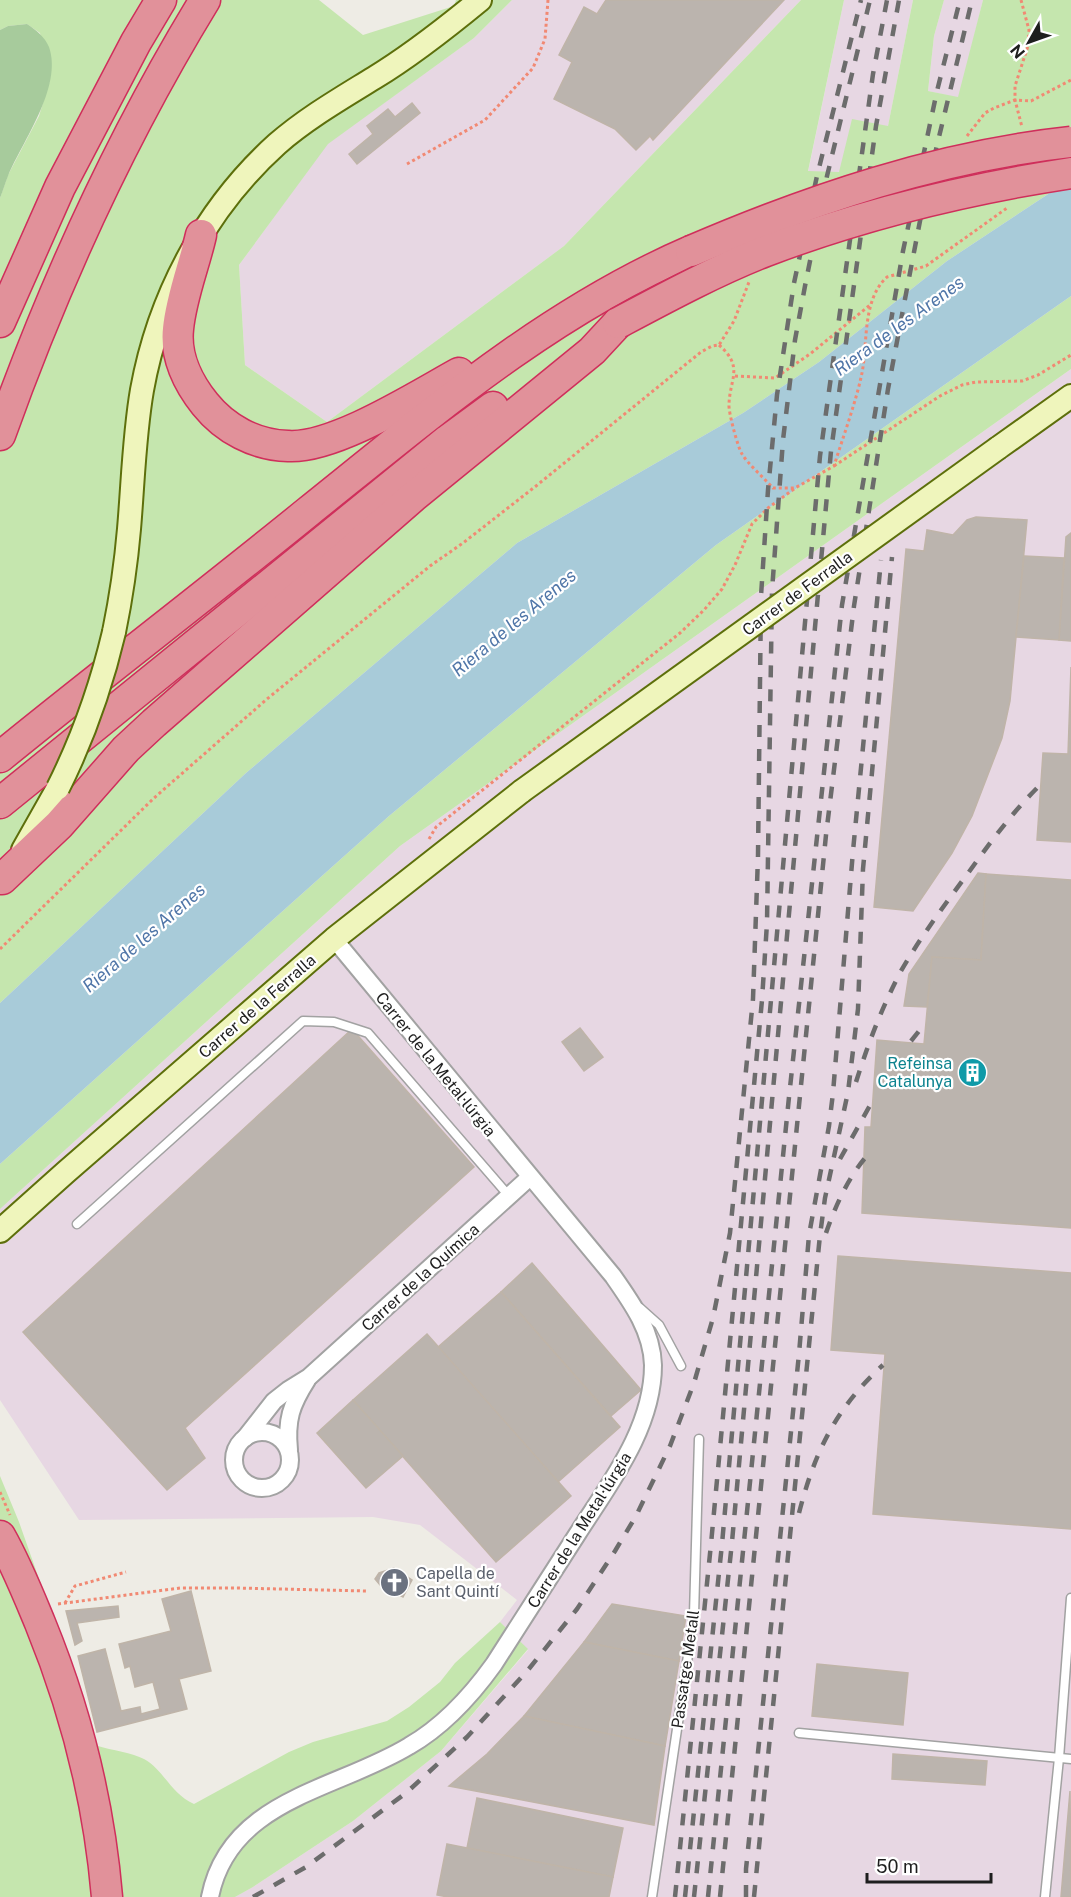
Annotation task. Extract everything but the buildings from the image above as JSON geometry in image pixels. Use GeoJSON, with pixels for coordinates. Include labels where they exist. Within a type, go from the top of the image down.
{"type":"FeatureCollection","features":[{"type":"Feature","properties":{"kind":"highway"},"geometry":{"type":"LineString","coordinates":[[0,322],[60,187],[161,0]]}},
{"type":"Feature","properties":{"kind":"highway"},"geometry":{"type":"LineString","coordinates":[[0,435],[52,296],[92,207],[145,102],[205,0]]}},
{"type":"Feature","properties":{"kind":"highway"},"geometry":{"type":"LineString","coordinates":[[201,235],[180,320],[178,351],[189,379],[197,394],[224,425],[245,436],[289,447],[316,443],[352,430],[526,341],[628,281],[674,258],[729,235],[847,192],[942,165],[990,154],[1071,142]]}},
{"type":"Feature","properties":{"kind":"highway"},"geometry":{"type":"LineString","coordinates":[[1,880],[59,825],[126,749],[154,723],[557,370],[618,323],[764,252],[844,224],[989,187],[1071,173]]}},
{"type":"Feature","properties":{"kind":"highway"},"geometry":{"type":"LineString","coordinates":[[0,757],[433,411],[526,341]]}},
{"type":"Feature","properties":{"kind":"highway"},"geometry":{"type":"LineString","coordinates":[[0,803],[448,440],[557,370]]}},
{"type":"Feature","properties":{"kind":"highway"},"geometry":{"type":"LineString","coordinates":[[7,1530],[64,1687],[86,1765],[101,1841],[107,1897]]}},
{"type":"Feature","properties":{"kind":"street"},"geometry":{"type":"LineString","coordinates":[[1,880],[26,845],[58,788],[73,757],[101,684],[114,632],[126,558],[137,424],[148,360],[169,297],[201,235],[236,186],[278,144],[312,116],[405,58],[480,0]]}},
{"type":"Feature","properties":{"kind":"street","name":"Carrer de Ferralla"},"geometry":{"type":"LineString","coordinates":[[522,790],[1071,396]]}},
{"type":"Feature","properties":{"kind":"street","name":"Carrer de la Ferralla"},"geometry":{"type":"LineString","coordinates":[[0,1231],[333,939],[522,790]]}},
{"type":"Feature","properties":{"kind":"street","name":"Carrer de la Metal·lúrgia"},"geometry":{"type":"LineString","coordinates":[[210,1895],[221,1862],[253,1824],[281,1805],[373,1766],[411,1745],[427,1735],[454,1711],[480,1683],[625,1459],[642,1420],[650,1389],[653,1364],[646,1332],[629,1298],[333,939]]}},
{"type":"Feature","properties":{"kind":"street","name":"Carrer de la Química"},"geometry":{"type":"LineString","coordinates":[[245,1438],[274,1401],[309,1377],[530,1177]]}},
{"type":"Feature","properties":{"kind":"street","name":"Carrer de la Química"},"geometry":{"type":"LineString","coordinates":[[289,1450],[287,1434],[291,1407],[309,1377]]}},
{"type":"Feature","properties":{"kind":"street"},"geometry":{"type":"LineString","coordinates":[[261,1432],[270,1433],[278,1436],[289,1450],[291,1459],[285,1477],[278,1484],[269,1488],[251,1486],[237,1473],[234,1463],[235,1454],[238,1445],[245,1438],[261,1432]]}},
{"type":"Feature","properties":{"kind":"lane"},"geometry":{"type":"LineString","coordinates":[[77,1224],[303,1021],[334,1022],[369,1033],[509,1197]]}},
{"type":"Feature","properties":{"kind":"lane"},"geometry":{"type":"LineString","coordinates":[[629,1298],[659,1325],[681,1366]]}},
{"type":"Feature","properties":{"kind":"lane","name":"Passatge Metall"},"geometry":{"type":"LineString","coordinates":[[652,1897],[694,1615],[699,1439]]}},
{"type":"Feature","properties":{"kind":"lane"},"geometry":{"type":"LineString","coordinates":[[1044,1897],[1059,1758],[1071,1598]]}},
{"type":"Feature","properties":{"kind":"lane"},"geometry":{"type":"LineString","coordinates":[[799,1733],[1071,1759]]}},
{"type":"Feature","properties":{"kind":"path"},"geometry":{"type":"LineString","coordinates":[[407,164],[485,120],[533,68],[545,39],[548,0]]}},
{"type":"Feature","properties":{"kind":"path"},"geometry":{"type":"LineString","coordinates":[[1021,0],[1029,30],[1028,46],[1015,86],[1015,100],[1023,133]]}},
{"type":"Feature","properties":{"kind":"path"},"geometry":{"type":"LineString","coordinates":[[1015,100],[1031,101],[1071,80]]}},
{"type":"Feature","properties":{"kind":"path"},"geometry":{"type":"LineString","coordinates":[[834,466],[862,374],[871,304],[878,288],[887,277],[926,266],[1013,204]]}},
{"type":"Feature","properties":{"kind":"path"},"geometry":{"type":"LineString","coordinates":[[735,376],[775,378],[810,354],[871,304]]}},
{"type":"Feature","properties":{"kind":"path"},"geometry":{"type":"LineString","coordinates":[[0,949],[154,798],[267,699],[430,566],[536,486],[701,352],[719,345],[734,362],[735,376],[728,406],[742,454],[773,488],[795,488]]}},
{"type":"Feature","properties":{"kind":"path"},"geometry":{"type":"LineString","coordinates":[[435,860],[428,845],[428,839],[436,827],[659,651],[704,610],[722,589],[752,524],[768,508],[795,488],[834,466],[940,396],[962,385],[976,382],[1022,381],[1038,375],[1071,355]]}},
{"type":"Feature","properties":{"kind":"path"},"geometry":{"type":"LineString","coordinates":[[0,1492],[7,1530]]}},
{"type":"Feature","properties":{"kind":"path"},"geometry":{"type":"LineString","coordinates":[[65,1603],[75,1586],[126,1572]]}},
{"type":"Feature","properties":{"kind":"path"},"geometry":{"type":"LineString","coordinates":[[50,1605],[180,1588],[366,1591]]}},
{"type":"Feature","properties":{"kind":"shaded area"},"geometry":{"type":"Polygon","coordinates":[[[512,0],[801,0],[564,246],[327,422],[245,365],[239,265],[327,144],[474,38],[512,0]]]}},
{"type":"Feature","properties":{"kind":"shaded area"},"geometry":{"type":"Polygon","coordinates":[[[844,0],[913,0],[888,126],[839,172],[808,172],[844,0]]]}},
{"type":"Feature","properties":{"kind":"shaded area"},"geometry":{"type":"Polygon","coordinates":[[[944,0],[983,0],[959,98],[928,91],[934,36],[944,0]]]}},
{"type":"Feature","properties":{"kind":"shaded area"},"geometry":{"type":"Polygon","coordinates":[[[1071,369],[1071,1897],[235,1897],[353,1821],[441,1751],[528,1650],[500,1622],[517,1600],[420,1525],[373,1517],[79,1520],[0,1400],[0,1209],[400,846],[1071,369]]]}},
{"type":"Feature","properties":{"kind":"green space"},"geometry":{"type":"Polygon","coordinates":[[[0,0],[319,0],[363,35],[454,6],[456,0],[512,0],[474,38],[328,144],[239,265],[245,365],[327,422],[564,246],[801,0],[844,0],[808,171],[839,172],[852,119],[888,126],[913,0],[944,0],[934,36],[928,91],[958,97],[983,0],[1071,0],[1071,179],[947,261],[819,362],[743,413],[517,543],[246,773],[0,1003],[0,198],[8,175],[39,116],[50,80],[40,33],[27,24],[8,26],[0,30],[0,0]]]}},
{"type":"Feature","properties":{"kind":"green space"},"geometry":{"type":"Polygon","coordinates":[[[27,24],[40,34],[49,47],[52,63],[50,79],[39,114],[8,176],[0,198],[0,30],[8,26],[27,24]]]}},
{"type":"Feature","properties":{"kind":"green space"},"geometry":{"type":"Polygon","coordinates":[[[1071,296],[1071,369],[400,846],[0,1209],[0,1164],[389,816],[716,545],[1071,296]]]}},
{"type":"Feature","properties":{"kind":"green space"},"geometry":{"type":"Polygon","coordinates":[[[0,1476],[19,1522],[98,1746],[144,1759],[157,1769],[179,1794],[194,1804],[289,1752],[313,1742],[387,1721],[440,1682],[455,1663],[500,1622],[528,1649],[441,1751],[353,1821],[235,1897],[0,1897],[0,1476]]]}},
{"type":"Feature","properties":{"kind":"water","name":"Riera de les Arenes"},"geometry":{"type":"Polygon","coordinates":[[[1071,179],[1071,296],[716,545],[389,816],[0,1164],[0,1003],[246,773],[517,543],[743,413],[819,362],[947,261],[1071,179]]]}},
{"type":"Feature","properties":{"kind":"railway"},"geometry":{"type":"LineString","coordinates":[[253,1897],[306,1867],[406,1793],[467,1737],[528,1670],[577,1609],[636,1516],[670,1446],[694,1383],[713,1318],[730,1233],[753,999],[758,856],[761,596],[777,395],[794,283],[817,176],[861,0]]}},
{"type":"Feature","properties":{"kind":"railway"},"geometry":{"type":"LineString","coordinates":[[675,1897],[762,1000],[767,923],[772,591],[783,440],[795,340],[805,286],[827,176],[870,0]]}},
{"type":"Feature","properties":{"kind":"railway"},"geometry":{"type":"LineString","coordinates":[[685,1897],[722,1544],[820,456],[873,74],[887,0]]}},
{"type":"Feature","properties":{"kind":"railway"},"geometry":{"type":"LineString","coordinates":[[694,1897],[732,1542],[831,451],[876,126],[899,0]]}},
{"type":"Feature","properties":{"kind":"railway"},"geometry":{"type":"LineString","coordinates":[[708,1897],[789,1097],[842,605],[903,251],[937,91],[960,0]]}},
{"type":"Feature","properties":{"kind":"railway"},"geometry":{"type":"LineString","coordinates":[[720,1897],[826,835],[854,606],[888,389],[925,195],[972,0]]}},
{"type":"Feature","properties":{"kind":"railway"},"geometry":{"type":"LineString","coordinates":[[754,1897],[820,1235],[825,1198],[848,1092],[858,1009],[863,869],[892,557]]}},
{"type":"Feature","properties":{"kind":"railway"},"geometry":{"type":"LineString","coordinates":[[746,1897],[746,1869],[799,1354],[809,1235],[833,1093],[881,560]]}},
{"type":"Feature","properties":{"kind":"railway"},"geometry":{"type":"LineString","coordinates":[[856,1082],[882,1012],[908,959],[992,841],[1038,787]]}},
{"type":"Feature","properties":{"kind":"railway"},"geometry":{"type":"LineString","coordinates":[[911,1041],[924,1025]]}},
{"type":"Feature","properties":{"kind":"railway"},"geometry":{"type":"LineString","coordinates":[[840,1159],[873,1100]]}},
{"type":"Feature","properties":{"kind":"railway"},"geometry":{"type":"LineString","coordinates":[[826,1233],[842,1194],[865,1158]]}},
{"type":"Feature","properties":{"kind":"railway"},"geometry":{"type":"LineString","coordinates":[[799,1513],[812,1470],[829,1432],[852,1398],[883,1365]]}},
{"type":"Feature","properties":{"kind":"place","name":"Refeinsa Catalunya"},"geometry":{"type":"Point","coordinates":[973,1072]}},
{"type":"Feature","properties":{"kind":"place","name":"Capella de Sant Quintí"},"geometry":{"type":"Point","coordinates":[395,1582]}}]}
